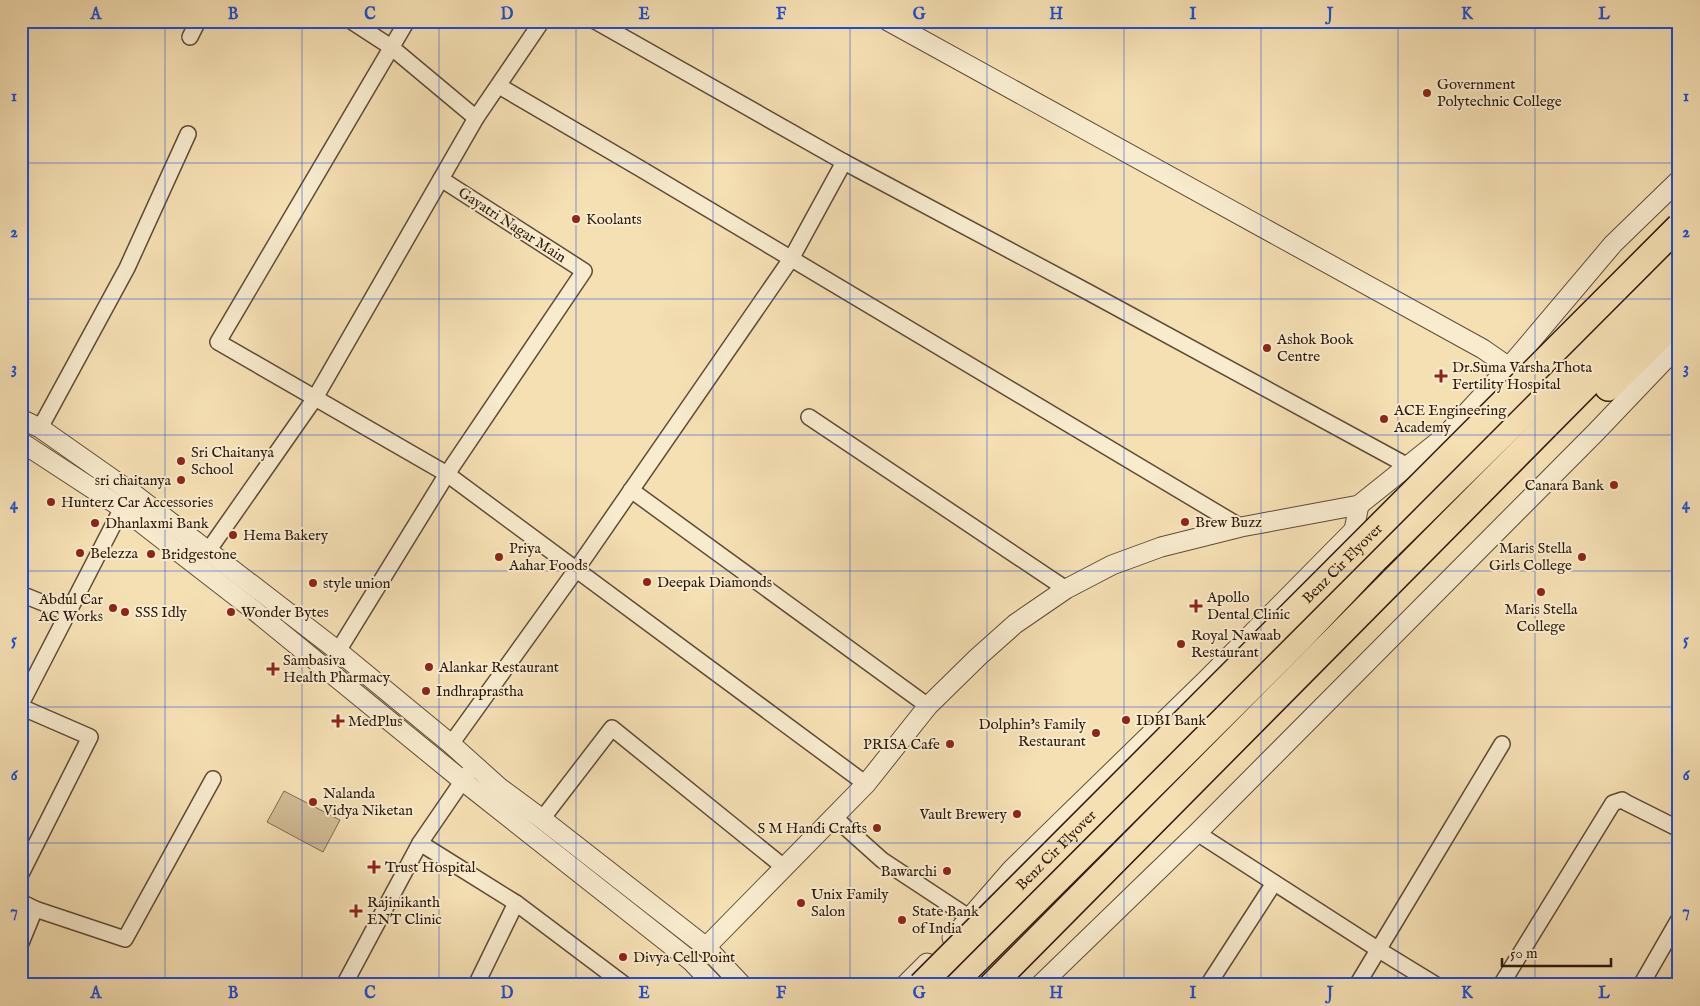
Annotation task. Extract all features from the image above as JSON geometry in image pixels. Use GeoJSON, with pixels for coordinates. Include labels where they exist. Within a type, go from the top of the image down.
{"type":"FeatureCollection","features":[{"type":"Feature","properties":{"kind":"main road","name":"Benz Cir Flyover"},"geometry":{"type":"LineString","coordinates":[[921,985],[1679,226]]}},
{"type":"Feature","properties":{"kind":"main road"},"geometry":{"type":"LineString","coordinates":[[952,985],[1298,641],[1377,558],[1679,261]]}},
{"type":"Feature","properties":{"kind":"main road"},"geometry":{"type":"LineString","coordinates":[[992,985],[1679,292]]}},
{"type":"Feature","properties":{"kind":"main road"},"geometry":{"type":"LineString","coordinates":[[1011,985],[1679,318]]}},
{"type":"Feature","properties":{"kind":"street"},"geometry":{"type":"LineString","coordinates":[[190,37],[198,21]]}},
{"type":"Feature","properties":{"kind":"street"},"geometry":{"type":"LineString","coordinates":[[351,21],[391,47],[476,118]]}},
{"type":"Feature","properties":{"kind":"street"},"geometry":{"type":"LineString","coordinates":[[407,21],[218,342],[448,474],[866,784]]}},
{"type":"Feature","properties":{"kind":"street"},"geometry":{"type":"LineString","coordinates":[[208,551],[315,398],[476,118],[542,21]]}},
{"type":"Feature","properties":{"kind":"street"},"geometry":{"type":"LineString","coordinates":[[595,21],[844,162],[1408,466]]}},
{"type":"Feature","properties":{"kind":"street"},"geometry":{"type":"LineString","coordinates":[[888,21],[1483,349],[1544,393]]}},
{"type":"Feature","properties":{"kind":"street"},"geometry":{"type":"LineString","coordinates":[[498,86],[1241,527]]}},
{"type":"Feature","properties":{"kind":"street"},"geometry":{"type":"LineString","coordinates":[[40,428],[127,268],[188,134]]}},
{"type":"Feature","properties":{"kind":"street"},"geometry":{"type":"LineString","coordinates":[[451,744],[576,570],[791,259],[844,162]]}},
{"type":"Feature","properties":{"kind":"street","name":"Gayatri Nagar Main"},"geometry":{"type":"LineString","coordinates":[[440,179],[584,271],[448,474]]}},
{"type":"Feature","properties":{"kind":"street"},"geometry":{"type":"LineString","coordinates":[[706,947],[866,784],[928,706],[1015,624],[1066,589],[1112,565],[1161,547],[1241,527],[1359,505],[1444,437],[1509,367],[1613,244],[1679,180]]}},
{"type":"Feature","properties":{"kind":"street"},"geometry":{"type":"LineString","coordinates":[[1040,985],[1197,833],[1596,432],[1679,345]]}},
{"type":"Feature","properties":{"kind":"street"},"geometry":{"type":"LineString","coordinates":[[809,417],[1066,589]]}},
{"type":"Feature","properties":{"kind":"street"},"geometry":{"type":"LineString","coordinates":[[21,419],[40,428],[134,494],[338,651],[451,744],[500,788],[706,947],[742,985]]}},
{"type":"Feature","properties":{"kind":"street"},"geometry":{"type":"LineString","coordinates":[[21,442],[122,508],[255,611],[463,781],[692,961],[714,985]]}},
{"type":"Feature","properties":{"kind":"street"},"geometry":{"type":"LineString","coordinates":[[338,651],[448,474]]}},
{"type":"Feature","properties":{"kind":"street"},"geometry":{"type":"LineString","coordinates":[[631,490],[928,706]]}},
{"type":"Feature","properties":{"kind":"street"},"geometry":{"type":"LineString","coordinates":[[21,874],[90,737],[21,706],[122,508],[134,494]]}},
{"type":"Feature","properties":{"kind":"street"},"geometry":{"type":"LineString","coordinates":[[905,985],[949,942],[1012,869],[1206,679],[1354,530],[1359,505]]}},
{"type":"Feature","properties":{"kind":"street"},"geometry":{"type":"LineString","coordinates":[[21,594],[68,613]]}},
{"type":"Feature","properties":{"kind":"street"},"geometry":{"type":"LineString","coordinates":[[542,819],[612,728],[785,868]]}},
{"type":"Feature","properties":{"kind":"street"},"geometry":{"type":"LineString","coordinates":[[1357,985],[1502,744]]}},
{"type":"Feature","properties":{"kind":"street"},"geometry":{"type":"LineString","coordinates":[[344,985],[420,843],[473,764]]}},
{"type":"Feature","properties":{"kind":"street"},"geometry":{"type":"LineString","coordinates":[[21,943],[28,906],[125,939],[213,780]]}},
{"type":"Feature","properties":{"kind":"street"},"geometry":{"type":"LineString","coordinates":[[1501,985],[1614,803],[1622,800],[1627,802],[1679,830]]}},
{"type":"Feature","properties":{"kind":"street"},"geometry":{"type":"LineString","coordinates":[[834,817],[882,860],[970,918]]}},
{"type":"Feature","properties":{"kind":"street"},"geometry":{"type":"LineString","coordinates":[[1197,833],[1378,950],[1436,985]]}},
{"type":"Feature","properties":{"kind":"street"},"geometry":{"type":"LineString","coordinates":[[420,843],[516,903],[626,985]]}},
{"type":"Feature","properties":{"kind":"street"},"geometry":{"type":"LineString","coordinates":[[1208,985],[1274,883]]}},
{"type":"Feature","properties":{"kind":"street"},"geometry":{"type":"LineString","coordinates":[[476,985],[516,903]]}},
{"type":"Feature","properties":{"kind":"street"},"geometry":{"type":"LineString","coordinates":[[1641,985],[1679,919]]}},
{"type":"Feature","properties":{"kind":"shaded area"},"geometry":{"type":"Polygon","coordinates":[[[284,791],[340,820],[323,852],[267,822],[284,791]]]}},
{"type":"Feature","properties":{"kind":"place","name":"Government Polytechnic College"},"geometry":{"type":"Point","coordinates":[1427,93]}},
{"type":"Feature","properties":{"kind":"place","name":"Koolants"},"geometry":{"type":"Point","coordinates":[576,219]}},
{"type":"Feature","properties":{"kind":"place","name":"Ashok Book Centre"},"geometry":{"type":"Point","coordinates":[1267,348]}},
{"type":"Feature","properties":{"kind":"place","name":"Dr.Suma Varsha Thota Fertility Hospital"},"geometry":{"type":"Point","coordinates":[1441,376]}},
{"type":"Feature","properties":{"kind":"place","name":"ACE Engineering Academy"},"geometry":{"type":"Point","coordinates":[1384,419]}},
{"type":"Feature","properties":{"kind":"place","name":"Sri Chaitanya School"},"geometry":{"type":"Point","coordinates":[181,461]}},
{"type":"Feature","properties":{"kind":"place","name":"sri chaitanya"},"geometry":{"type":"Point","coordinates":[181,480]}},
{"type":"Feature","properties":{"kind":"place","name":"Canara Bank"},"geometry":{"type":"Point","coordinates":[1614,485]}},
{"type":"Feature","properties":{"kind":"place","name":"Hunterz Car Accessories"},"geometry":{"type":"Point","coordinates":[51,502]}},
{"type":"Feature","properties":{"kind":"place","name":"Brew Buzz"},"geometry":{"type":"Point","coordinates":[1185,522]}},
{"type":"Feature","properties":{"kind":"place","name":"Dhanlaxmi Bank"},"geometry":{"type":"Point","coordinates":[95,523]}},
{"type":"Feature","properties":{"kind":"place","name":"Hema Bakery"},"geometry":{"type":"Point","coordinates":[233,535]}},
{"type":"Feature","properties":{"kind":"place","name":"Belezza"},"geometry":{"type":"Point","coordinates":[80,553]}},
{"type":"Feature","properties":{"kind":"place","name":"Bridgestone"},"geometry":{"type":"Point","coordinates":[151,554]}},
{"type":"Feature","properties":{"kind":"place","name":"Priya Aahar Foods"},"geometry":{"type":"Point","coordinates":[499,557]}},
{"type":"Feature","properties":{"kind":"place","name":"Maris Stella Girls College"},"geometry":{"type":"Point","coordinates":[1582,557]}},
{"type":"Feature","properties":{"kind":"place","name":"Deepak Diamonds"},"geometry":{"type":"Point","coordinates":[647,582]}},
{"type":"Feature","properties":{"kind":"place","name":"style union"},"geometry":{"type":"Point","coordinates":[313,583]}},
{"type":"Feature","properties":{"kind":"place","name":"Maris Stella College"},"geometry":{"type":"Point","coordinates":[1541,592]}},
{"type":"Feature","properties":{"kind":"place","name":"Apollo Dental Clinic"},"geometry":{"type":"Point","coordinates":[1196,606]}},
{"type":"Feature","properties":{"kind":"place","name":"Abdul Car AC Works"},"geometry":{"type":"Point","coordinates":[113,608]}},
{"type":"Feature","properties":{"kind":"place","name":"SSS Idly"},"geometry":{"type":"Point","coordinates":[125,612]}},
{"type":"Feature","properties":{"kind":"place","name":"Wonder Bytes"},"geometry":{"type":"Point","coordinates":[231,612]}},
{"type":"Feature","properties":{"kind":"place","name":"Royal Nawaab Restaurant"},"geometry":{"type":"Point","coordinates":[1181,644]}},
{"type":"Feature","properties":{"kind":"place","name":"Alankar Restaurant"},"geometry":{"type":"Point","coordinates":[429,667]}},
{"type":"Feature","properties":{"kind":"place","name":"Sambasiva Health Pharmacy"},"geometry":{"type":"Point","coordinates":[273,669]}},
{"type":"Feature","properties":{"kind":"place","name":"Indhraprastha"},"geometry":{"type":"Point","coordinates":[426,691]}},
{"type":"Feature","properties":{"kind":"place","name":"IDBI Bank"},"geometry":{"type":"Point","coordinates":[1126,720]}},
{"type":"Feature","properties":{"kind":"place","name":"MedPlus"},"geometry":{"type":"Point","coordinates":[338,721]}},
{"type":"Feature","properties":{"kind":"place","name":"Dolphin's Family Restaurant"},"geometry":{"type":"Point","coordinates":[1096,733]}},
{"type":"Feature","properties":{"kind":"place","name":"PRISA Cafe"},"geometry":{"type":"Point","coordinates":[950,744]}},
{"type":"Feature","properties":{"kind":"place","name":"Nalanda Vidya Niketan"},"geometry":{"type":"Point","coordinates":[313,802]}},
{"type":"Feature","properties":{"kind":"place","name":"Vault Brewery"},"geometry":{"type":"Point","coordinates":[1017,814]}},
{"type":"Feature","properties":{"kind":"place","name":"S M Handi Crafts"},"geometry":{"type":"Point","coordinates":[877,828]}},
{"type":"Feature","properties":{"kind":"place","name":"Trust Hospital"},"geometry":{"type":"Point","coordinates":[374,867]}},
{"type":"Feature","properties":{"kind":"place","name":"Bawarchi"},"geometry":{"type":"Point","coordinates":[947,871]}},
{"type":"Feature","properties":{"kind":"place","name":"Unix Family Salon"},"geometry":{"type":"Point","coordinates":[801,903]}},
{"type":"Feature","properties":{"kind":"place","name":"Rajinikanth ENT Clinic"},"geometry":{"type":"Point","coordinates":[356,911]}},
{"type":"Feature","properties":{"kind":"place","name":"State Bank of India"},"geometry":{"type":"Point","coordinates":[902,920]}},
{"type":"Feature","properties":{"kind":"place","name":"Divya Cell Point"},"geometry":{"type":"Point","coordinates":[623,957]}}]}
